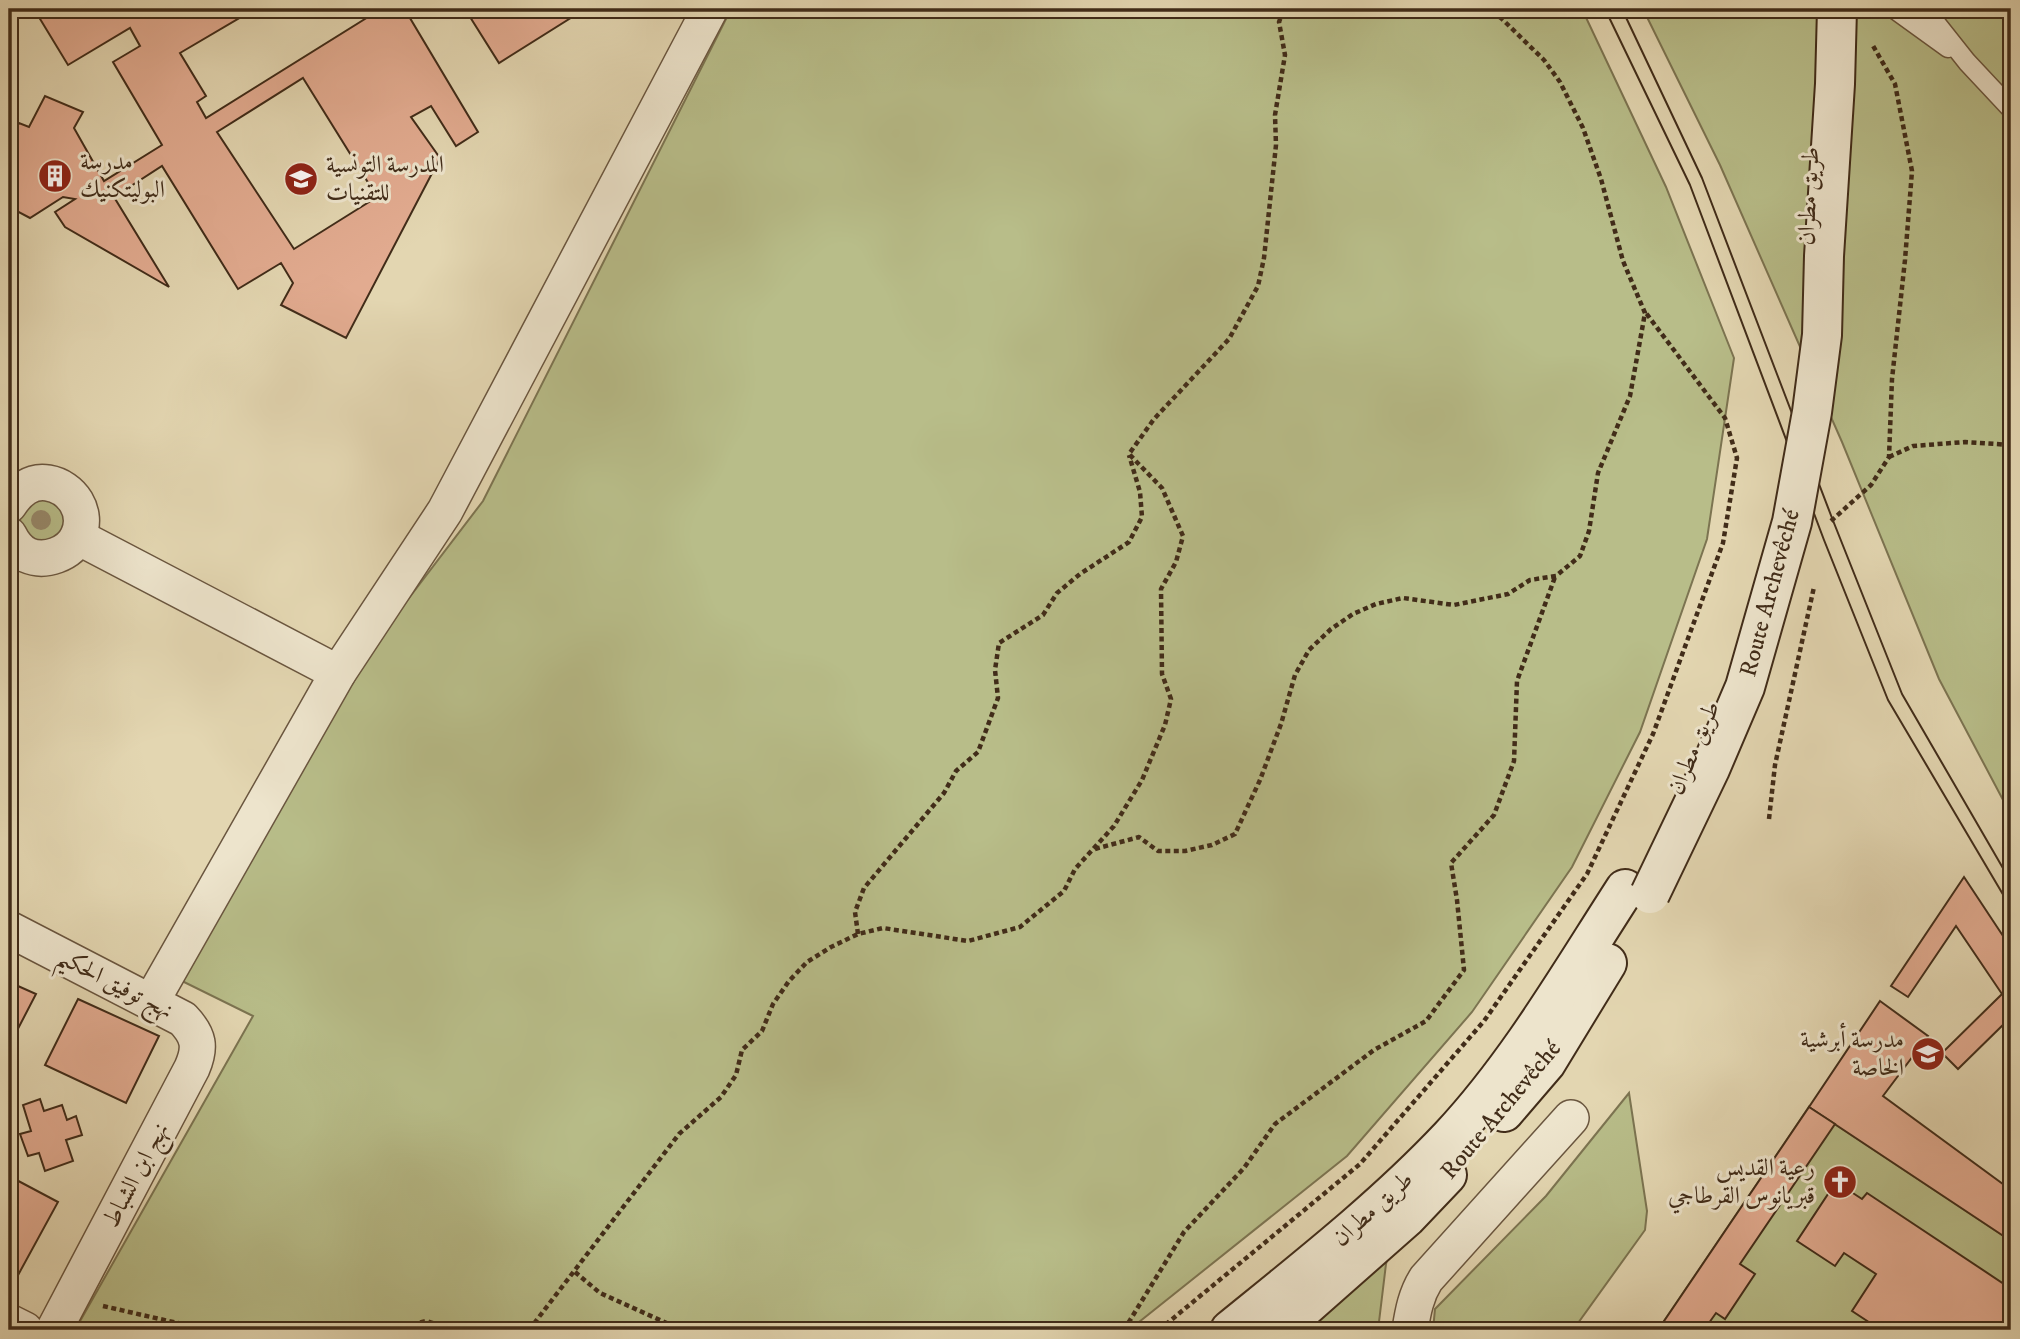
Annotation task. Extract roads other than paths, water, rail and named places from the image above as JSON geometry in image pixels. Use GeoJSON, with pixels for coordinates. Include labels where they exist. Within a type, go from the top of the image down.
{"type":"FeatureCollection","features":[{"type":"Feature","properties":{"kind":"street"},"geometry":{"type":"LineString","coordinates":[[151,1002],[338,673],[437,507],[710,9]]}},
{"type":"Feature","properties":{"kind":"street","name":"طريق مطران"},"geometry":{"type":"LineString","coordinates":[[1230,1330],[1386,1200],[1451,1136],[1511,1063],[1637,891],[1723,678],[1749,597],[1775,500],[1793,388],[1806,264],[1818,9]]}},
{"type":"Feature","properties":{"kind":"street","name":"Route Archevêché"},"geometry":{"type":"LineString","coordinates":[[1286,1325],[1407,1217],[1482,1139],[1546,1063],[1637,891],[1710,769],[1745,687],[1792,522],[1812,412],[1822,335],[1838,9]]}},
{"type":"Feature","properties":{"kind":"street"},"geometry":{"type":"LineString","coordinates":[[9,504],[18,492],[31,484],[45,482],[60,486],[72,495],[80,507],[82,522],[78,537],[69,548],[56,556],[42,558],[27,555],[15,546],[9,535]]}},
{"type":"Feature","properties":{"kind":"street"},"geometry":{"type":"LineString","coordinates":[[78,537],[338,673]]}},
{"type":"Feature","properties":{"kind":"street","name":"نهج توفيق الحكيم"},"geometry":{"type":"LineString","coordinates":[[9,929],[183,1019]]}},
{"type":"Feature","properties":{"kind":"street","name":"نهج ابن الشباط"},"geometry":{"type":"LineString","coordinates":[[54,1330],[198,1054],[193,1030],[183,1019]]}},
{"type":"Feature","properties":{"kind":"street"},"geometry":{"type":"LineString","coordinates":[[1410,1330],[1418,1291],[1426,1279],[1571,1118]]}},
{"type":"Feature","properties":{"kind":"street"},"geometry":{"type":"LineString","coordinates":[[9,1322],[25,1330]]}},
{"type":"Feature","properties":{"kind":"lane"},"geometry":{"type":"LineString","coordinates":[[1894,9],[1968,62]]}},
{"type":"Feature","properties":{"kind":"lane"},"geometry":{"type":"LineString","coordinates":[[1925,9],[2011,109]]}},
{"type":"Feature","properties":{"kind":"tram line"},"geometry":{"type":"LineString","coordinates":[[1605,9],[1690,185],[1824,540],[1888,700],[2011,908]]}},
{"type":"Feature","properties":{"kind":"tram line"},"geometry":{"type":"LineString","coordinates":[[1622,9],[1702,178],[1902,694],[2011,882]]}},
{"type":"Feature","properties":{"kind":"place","name":"مدرسة البوليتكنيك"},"geometry":{"type":"Point","coordinates":[55,176]}},
{"type":"Feature","properties":{"kind":"place","name":"المدرسة التونسية للتقنيات"},"geometry":{"type":"Point","coordinates":[301,179]}},
{"type":"Feature","properties":{"kind":"place","name":"مدرسة أبرشية الخاصة"},"geometry":{"type":"Point","coordinates":[1928,1054]}},
{"type":"Feature","properties":{"kind":"place","name":"رعية القديس قبريانوس القرطاجي"},"geometry":{"type":"Point","coordinates":[1840,1182]}}]}
